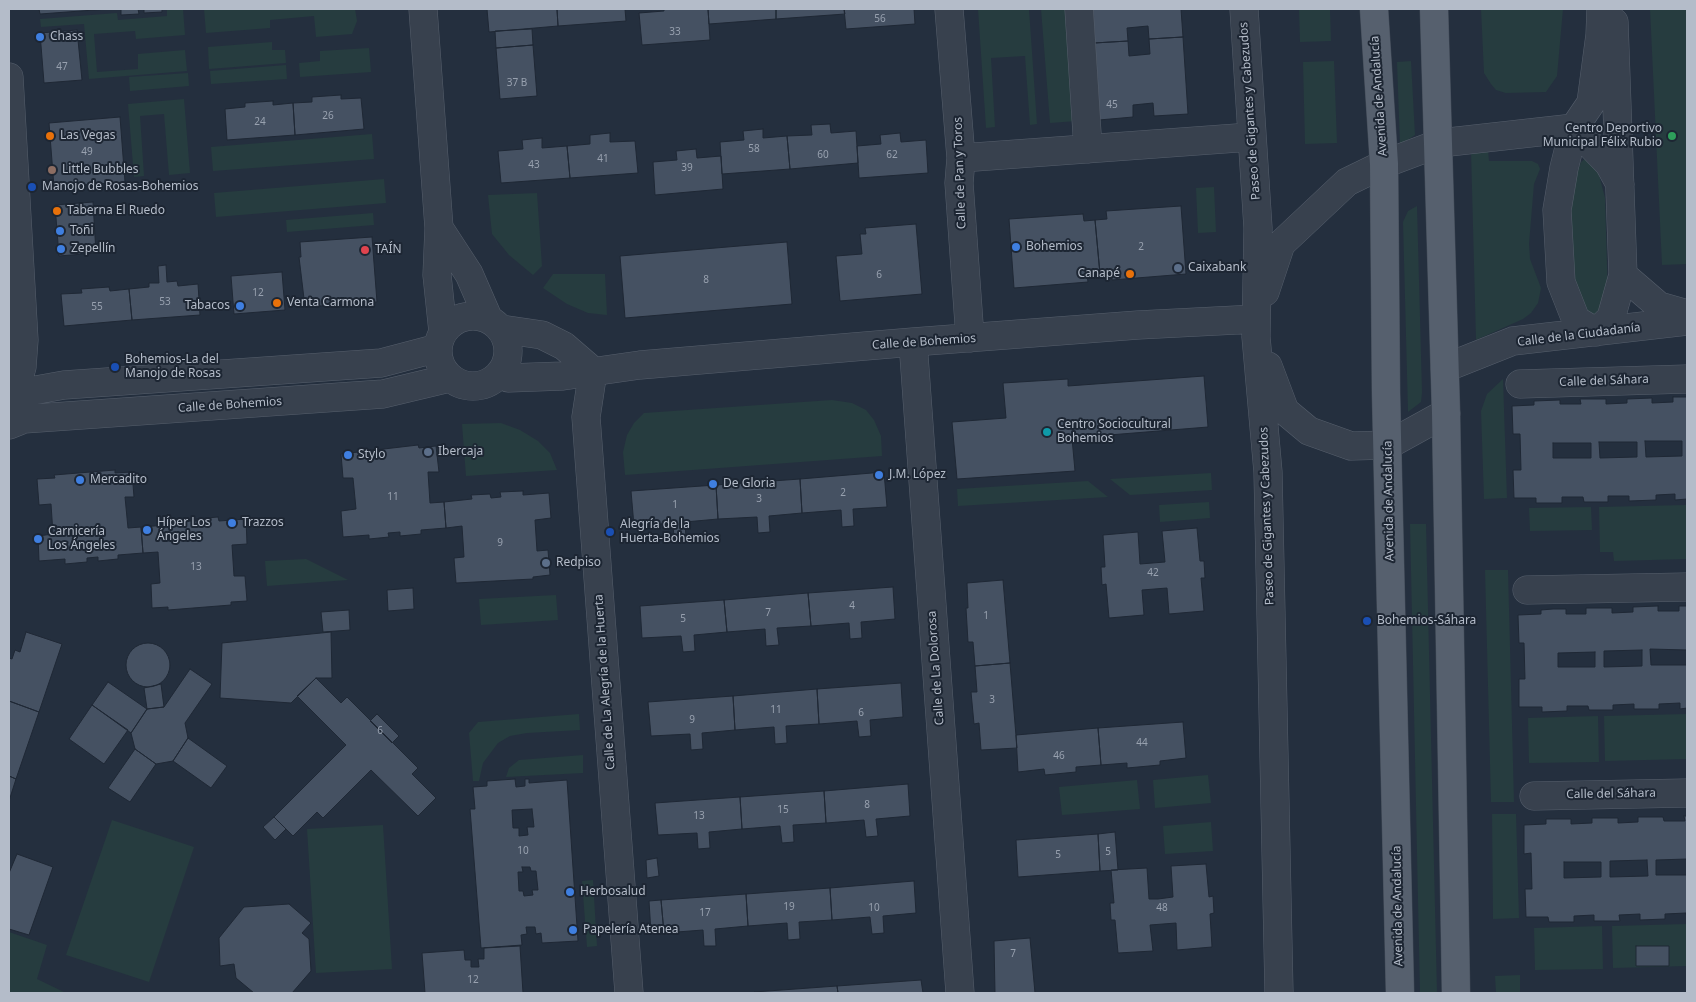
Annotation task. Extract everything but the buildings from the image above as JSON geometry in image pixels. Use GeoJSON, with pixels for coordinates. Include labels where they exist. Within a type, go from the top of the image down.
{"type":"FeatureCollection","features":[{"type":"Feature","properties":{"kind":"main road","name":"Avenida de Andalucía"},"geometry":{"type":"LineString","coordinates":[[1374,9],[1384,164],[1400,993]]}},
{"type":"Feature","properties":{"kind":"main road"},"geometry":{"type":"LineString","coordinates":[[1434,9],[1440,143],[1456,993]]}},
{"type":"Feature","properties":{"kind":"street"},"geometry":{"type":"LineString","coordinates":[[423,9],[439,228],[437,275],[440,365],[450,378],[467,386],[479,386],[500,374],[506,363],[508,352],[506,340],[495,325],[469,274],[439,228]]}},
{"type":"Feature","properties":{"kind":"street","name":"Calle de Pan y Toros"},"geometry":{"type":"LineString","coordinates":[[949,9],[961,158],[959,183],[970,338]]}},
{"type":"Feature","properties":{"kind":"street"},"geometry":{"type":"LineString","coordinates":[[1079,9],[1088,150]]}},
{"type":"Feature","properties":{"kind":"street","name":"Paseo de Gigantes y Cabezudos"},"geometry":{"type":"LineString","coordinates":[[1244,9],[1258,228],[1256,328],[1268,472],[1279,993]]}},
{"type":"Feature","properties":{"kind":"street"},"geometry":{"type":"LineString","coordinates":[[1601,9],[1600,35],[1590,102],[1574,128],[1564,168],[1557,210],[1561,282],[1576,320],[1596,332],[1611,318],[1623,275],[1613,9]]}},
{"type":"Feature","properties":{"kind":"street"},"geometry":{"type":"LineString","coordinates":[[9,77],[24,340],[22,367],[11,398]]}},
{"type":"Feature","properties":{"kind":"street"},"geometry":{"type":"LineString","coordinates":[[1446,413],[1388,446],[1351,446],[1309,431],[1285,411],[1256,328],[1280,244],[1347,182],[1384,164],[1440,143],[1574,128]]}},
{"type":"Feature","properties":{"kind":"street"},"geometry":{"type":"LineString","coordinates":[[1574,128],[1609,164],[1620,184]]}},
{"type":"Feature","properties":{"kind":"street"},"geometry":{"type":"LineString","coordinates":[[961,158],[1251,137]]}},
{"type":"Feature","properties":{"kind":"street"},"geometry":{"type":"LineString","coordinates":[[1623,275],[1659,306],[1687,314]]}},
{"type":"Feature","properties":{"kind":"street"},"geometry":{"type":"LineString","coordinates":[[11,398],[64,385],[381,363],[440,340],[450,323],[471,315],[495,325],[542,335],[564,346],[593,371]]}},
{"type":"Feature","properties":{"kind":"street","name":"Calle de la Ciudadanía"},"geometry":{"type":"LineString","coordinates":[[1445,368],[1513,341],[1687,321]]}},
{"type":"Feature","properties":{"kind":"street","name":"Calle de Bohemios"},"geometry":{"type":"LineString","coordinates":[[500,374],[508,378],[563,376],[593,371],[913,342],[1138,325],[1256,328]]}},
{"type":"Feature","properties":{"kind":"street","name":"Calle de La Dolorosa"},"geometry":{"type":"LineString","coordinates":[[913,342],[960,993]]}},
{"type":"Feature","properties":{"kind":"street","name":"Calle de La Alegría de la Huerta"},"geometry":{"type":"LineString","coordinates":[[593,371],[586,417],[629,993]]}},
{"type":"Feature","properties":{"kind":"street","name":"Calle de Bohemios"},"geometry":{"type":"LineString","coordinates":[[9,425],[24,418],[383,394],[450,378]]}},
{"type":"Feature","properties":{"kind":"street","name":"Calle del Sáhara"},"geometry":{"type":"LineString","coordinates":[[1520,384],[1687,379]]}},
{"type":"Feature","properties":{"kind":"street"},"geometry":{"type":"LineString","coordinates":[[1526,590],[1687,587]]}},
{"type":"Feature","properties":{"kind":"street","name":"Calle del Sáhara"},"geometry":{"type":"LineString","coordinates":[[1534,796],[1687,793]]}},
{"type":"Feature","properties":{"kind":"green space"},"geometry":{"type":"Polygon","coordinates":[[[167,9],[183,9],[185,35],[136,39],[135,31],[94,34],[97,72],[138,69],[138,54],[185,50],[187,71],[89,79],[84,24],[41,27],[40,19],[117,13],[118,20],[167,16],[167,9]]]}},
{"type":"Feature","properties":{"kind":"green space"},"geometry":{"type":"Polygon","coordinates":[[[204,9],[355,9],[357,21],[352,34],[316,37],[314,16],[270,20],[270,28],[206,33],[204,9]]]}},
{"type":"Feature","properties":{"kind":"green space"},"geometry":{"type":"Polygon","coordinates":[[[978,9],[1029,9],[1037,124],[1030,125],[1025,56],[991,58],[995,127],[986,128],[978,9]]]}},
{"type":"Feature","properties":{"kind":"green space"},"geometry":{"type":"Polygon","coordinates":[[[1041,9],[1068,9],[1077,121],[1050,123],[1041,9]]]}},
{"type":"Feature","properties":{"kind":"green space"},"geometry":{"type":"Polygon","coordinates":[[[1299,9],[1330,9],[1331,41],[1300,42],[1299,9]]]}},
{"type":"Feature","properties":{"kind":"green space"},"geometry":{"type":"Polygon","coordinates":[[[1481,9],[1563,9],[1557,76],[1546,92],[1506,93],[1496,90],[1491,84],[1484,73],[1481,9]]]}},
{"type":"Feature","properties":{"kind":"green space","name":"Centro Deportivo Municipal Félix Rubio"},"geometry":{"type":"Polygon","coordinates":[[[1650,9],[1687,9],[1687,264],[1662,265],[1650,9]]]}},
{"type":"Feature","properties":{"kind":"green space"},"geometry":{"type":"Polygon","coordinates":[[[272,42],[272,50],[285,50],[286,63],[209,69],[208,47],[272,42]]]}},
{"type":"Feature","properties":{"kind":"green space"},"geometry":{"type":"Polygon","coordinates":[[[369,48],[371,72],[300,77],[299,63],[320,61],[320,51],[369,48]]]}},
{"type":"Feature","properties":{"kind":"green space"},"geometry":{"type":"Polygon","coordinates":[[[1334,61],[1337,143],[1305,144],[1303,62],[1334,61]]]}},
{"type":"Feature","properties":{"kind":"green space"},"geometry":{"type":"Polygon","coordinates":[[[1411,61],[1415,135],[1400,145],[1397,62],[1411,61]]]}},
{"type":"Feature","properties":{"kind":"green space"},"geometry":{"type":"Polygon","coordinates":[[[286,65],[287,79],[211,84],[210,71],[286,65]]]}},
{"type":"Feature","properties":{"kind":"green space"},"geometry":{"type":"Polygon","coordinates":[[[188,73],[189,86],[130,91],[129,77],[188,73]]]}},
{"type":"Feature","properties":{"kind":"green space"},"geometry":{"type":"Polygon","coordinates":[[[184,99],[190,173],[169,175],[164,114],[140,116],[144,176],[134,177],[128,104],[184,99]]]}},
{"type":"Feature","properties":{"kind":"green space"},"geometry":{"type":"Polygon","coordinates":[[[372,134],[374,159],[213,171],[211,147],[372,134]]]}},
{"type":"Feature","properties":{"kind":"green space"},"geometry":{"type":"Polygon","coordinates":[[[1488,149],[1489,161],[1532,161],[1538,164],[1540,169],[1534,184],[1529,244],[1530,259],[1541,288],[1538,303],[1531,313],[1523,319],[1476,340],[1471,151],[1488,149]]]}},
{"type":"Feature","properties":{"kind":"green space"},"geometry":{"type":"Polygon","coordinates":[[[1586,158],[1598,171],[1605,198],[1608,299],[1594,318],[1588,313],[1574,290],[1571,215],[1574,183],[1581,162],[1586,158]]]}},
{"type":"Feature","properties":{"kind":"green space"},"geometry":{"type":"Polygon","coordinates":[[[384,179],[386,203],[216,217],[214,193],[384,179]]]}},
{"type":"Feature","properties":{"kind":"green space"},"geometry":{"type":"Polygon","coordinates":[[[1214,187],[1216,232],[1198,233],[1196,188],[1214,187]]]}},
{"type":"Feature","properties":{"kind":"green space"},"geometry":{"type":"Polygon","coordinates":[[[537,193],[542,266],[533,275],[509,255],[492,234],[488,195],[537,193]]]}},
{"type":"Feature","properties":{"kind":"green space"},"geometry":{"type":"Polygon","coordinates":[[[1417,206],[1422,392],[1421,402],[1408,412],[1403,222],[1408,211],[1417,206]]]}},
{"type":"Feature","properties":{"kind":"green space"},"geometry":{"type":"Polygon","coordinates":[[[373,213],[374,225],[287,232],[286,220],[373,213]]]}},
{"type":"Feature","properties":{"kind":"green space"},"geometry":{"type":"Polygon","coordinates":[[[553,274],[605,274],[607,315],[588,313],[567,304],[543,288],[553,274]]]}},
{"type":"Feature","properties":{"kind":"green space"},"geometry":{"type":"Polygon","coordinates":[[[1503,379],[1507,498],[1484,499],[1481,411],[1487,394],[1503,379]]]}},
{"type":"Feature","properties":{"kind":"green space"},"geometry":{"type":"Polygon","coordinates":[[[832,400],[852,403],[866,410],[874,420],[881,436],[882,456],[625,475],[623,452],[627,435],[634,423],[644,413],[832,400]]]}},
{"type":"Feature","properties":{"kind":"green space"},"geometry":{"type":"Polygon","coordinates":[[[501,423],[520,430],[538,441],[550,453],[557,470],[466,476],[462,424],[501,423]]]}},
{"type":"Feature","properties":{"kind":"green space"},"geometry":{"type":"Polygon","coordinates":[[[1211,473],[1212,490],[1130,495],[1110,479],[1211,473]]]}},
{"type":"Feature","properties":{"kind":"green space"},"geometry":{"type":"Polygon","coordinates":[[[1088,481],[1108,497],[958,506],[957,489],[1088,481]]]}},
{"type":"Feature","properties":{"kind":"green space"},"geometry":{"type":"Polygon","coordinates":[[[1209,502],[1210,518],[1160,522],[1159,505],[1209,502]]]}},
{"type":"Feature","properties":{"kind":"green space"},"geometry":{"type":"Polygon","coordinates":[[[1686,505],[1687,559],[1614,561],[1613,552],[1600,552],[1599,507],[1686,505]]]}},
{"type":"Feature","properties":{"kind":"green space"},"geometry":{"type":"Polygon","coordinates":[[[1591,507],[1592,530],[1530,531],[1529,508],[1591,507]]]}},
{"type":"Feature","properties":{"kind":"green space"},"geometry":{"type":"Polygon","coordinates":[[[1410,524],[1426,524],[1437,993],[1420,993],[1410,524]]]}},
{"type":"Feature","properties":{"kind":"green space"},"geometry":{"type":"Polygon","coordinates":[[[306,559],[348,580],[267,586],[265,561],[306,559]]]}},
{"type":"Feature","properties":{"kind":"green space"},"geometry":{"type":"Polygon","coordinates":[[[1485,570],[1508,570],[1514,802],[1491,802],[1485,570]]]}},
{"type":"Feature","properties":{"kind":"green space"},"geometry":{"type":"Polygon","coordinates":[[[556,595],[558,620],[481,625],[479,599],[556,595]]]}},
{"type":"Feature","properties":{"kind":"green space"},"geometry":{"type":"Polygon","coordinates":[[[579,714],[580,730],[527,733],[510,736],[498,743],[483,763],[479,781],[473,781],[469,733],[478,722],[579,714]]]}},
{"type":"Feature","properties":{"kind":"green space"},"geometry":{"type":"Polygon","coordinates":[[[1687,714],[1687,759],[1605,761],[1604,716],[1687,714]]]}},
{"type":"Feature","properties":{"kind":"green space"},"geometry":{"type":"Polygon","coordinates":[[[1598,716],[1599,762],[1529,763],[1528,718],[1598,716]]]}},
{"type":"Feature","properties":{"kind":"green space"},"geometry":{"type":"Polygon","coordinates":[[[583,755],[583,773],[506,777],[509,768],[519,760],[583,755]]]}},
{"type":"Feature","properties":{"kind":"green space"},"geometry":{"type":"Polygon","coordinates":[[[1208,775],[1211,803],[1155,808],[1153,780],[1208,775]]]}},
{"type":"Feature","properties":{"kind":"green space"},"geometry":{"type":"Polygon","coordinates":[[[1137,780],[1140,809],[1062,815],[1059,787],[1137,780]]]}},
{"type":"Feature","properties":{"kind":"green space"},"geometry":{"type":"Polygon","coordinates":[[[1492,814],[1516,814],[1519,918],[1493,919],[1492,814]]]}},
{"type":"Feature","properties":{"kind":"green space"},"geometry":{"type":"Polygon","coordinates":[[[112,820],[194,847],[149,982],[66,955],[112,820]]]}},
{"type":"Feature","properties":{"kind":"green space"},"geometry":{"type":"Polygon","coordinates":[[[1211,822],[1213,851],[1165,854],[1163,826],[1211,822]]]}},
{"type":"Feature","properties":{"kind":"green space"},"geometry":{"type":"Polygon","coordinates":[[[383,825],[392,969],[316,973],[307,829],[383,825]]]}},
{"type":"Feature","properties":{"kind":"green space"},"geometry":{"type":"Polygon","coordinates":[[[593,880],[597,946],[587,947],[582,881],[593,880]]]}},
{"type":"Feature","properties":{"kind":"green space"},"geometry":{"type":"Polygon","coordinates":[[[1687,924],[1687,966],[1613,968],[1612,926],[1687,924]]]}},
{"type":"Feature","properties":{"kind":"green space"},"geometry":{"type":"Polygon","coordinates":[[[1602,926],[1603,969],[1535,970],[1534,928],[1602,926]]]}},
{"type":"Feature","properties":{"kind":"green space"},"geometry":{"type":"Polygon","coordinates":[[[9,932],[47,945],[37,979],[66,993],[9,993],[9,932]]]}},
{"type":"Feature","properties":{"kind":"green space"},"geometry":{"type":"Polygon","coordinates":[[[1520,975],[1520,993],[1496,993],[1495,976],[1520,975]]]}},
{"type":"Feature","properties":{"kind":"place","name":"Chass"},"geometry":{"type":"Point","coordinates":[40,37]}},
{"type":"Feature","properties":{"kind":"place","name":"Las Vegas"},"geometry":{"type":"Point","coordinates":[50,136]}},
{"type":"Feature","properties":{"kind":"place","name":"Centro Deportivo Municipal Félix Rubio"},"geometry":{"type":"Point","coordinates":[1672,136]}},
{"type":"Feature","properties":{"kind":"place","name":"Little Bubbles"},"geometry":{"type":"Point","coordinates":[52,170]}},
{"type":"Feature","properties":{"kind":"place","name":"Manojo de Rosas-Bohemios"},"geometry":{"type":"Point","coordinates":[32,187]}},
{"type":"Feature","properties":{"kind":"place","name":"Taberna El Ruedo"},"geometry":{"type":"Point","coordinates":[57,211]}},
{"type":"Feature","properties":{"kind":"place","name":"Toñi"},"geometry":{"type":"Point","coordinates":[60,231]}},
{"type":"Feature","properties":{"kind":"place","name":"Bohemios"},"geometry":{"type":"Point","coordinates":[1016,247]}},
{"type":"Feature","properties":{"kind":"place","name":"Zepellín"},"geometry":{"type":"Point","coordinates":[61,249]}},
{"type":"Feature","properties":{"kind":"place","name":"TAÍN"},"geometry":{"type":"Point","coordinates":[365,250]}},
{"type":"Feature","properties":{"kind":"place","name":"Caixabank"},"geometry":{"type":"Point","coordinates":[1178,268]}},
{"type":"Feature","properties":{"kind":"place","name":"Canapé"},"geometry":{"type":"Point","coordinates":[1130,274]}},
{"type":"Feature","properties":{"kind":"place","name":"Venta Carmona"},"geometry":{"type":"Point","coordinates":[277,303]}},
{"type":"Feature","properties":{"kind":"place","name":"Tabacos"},"geometry":{"type":"Point","coordinates":[240,306]}},
{"type":"Feature","properties":{"kind":"place","name":"Bohemios-La del Manojo de Rosas"},"geometry":{"type":"Point","coordinates":[115,367]}},
{"type":"Feature","properties":{"kind":"place","name":"Centro Sociocultural Bohemios"},"geometry":{"type":"Point","coordinates":[1047,432]}},
{"type":"Feature","properties":{"kind":"place","name":"Ibercaja"},"geometry":{"type":"Point","coordinates":[428,452]}},
{"type":"Feature","properties":{"kind":"place","name":"Stylo"},"geometry":{"type":"Point","coordinates":[348,455]}},
{"type":"Feature","properties":{"kind":"place","name":"J.M. López"},"geometry":{"type":"Point","coordinates":[879,475]}},
{"type":"Feature","properties":{"kind":"place","name":"Mercadito"},"geometry":{"type":"Point","coordinates":[80,480]}},
{"type":"Feature","properties":{"kind":"place","name":"De Gloria"},"geometry":{"type":"Point","coordinates":[713,484]}},
{"type":"Feature","properties":{"kind":"place","name":"Trazzos"},"geometry":{"type":"Point","coordinates":[232,523]}},
{"type":"Feature","properties":{"kind":"place","name":"Híper Los Ángeles"},"geometry":{"type":"Point","coordinates":[147,530]}},
{"type":"Feature","properties":{"kind":"place","name":"Alegría de la Huerta-Bohemios"},"geometry":{"type":"Point","coordinates":[610,532]}},
{"type":"Feature","properties":{"kind":"place","name":"Carnicería Los Ángeles"},"geometry":{"type":"Point","coordinates":[38,539]}},
{"type":"Feature","properties":{"kind":"place","name":"Redpiso"},"geometry":{"type":"Point","coordinates":[546,563]}},
{"type":"Feature","properties":{"kind":"place","name":"Bohemios-Sáhara"},"geometry":{"type":"Point","coordinates":[1367,621]}},
{"type":"Feature","properties":{"kind":"place","name":"Herbosalud"},"geometry":{"type":"Point","coordinates":[570,892]}},
{"type":"Feature","properties":{"kind":"place","name":"Papelería Atenea"},"geometry":{"type":"Point","coordinates":[573,930]}}]}
